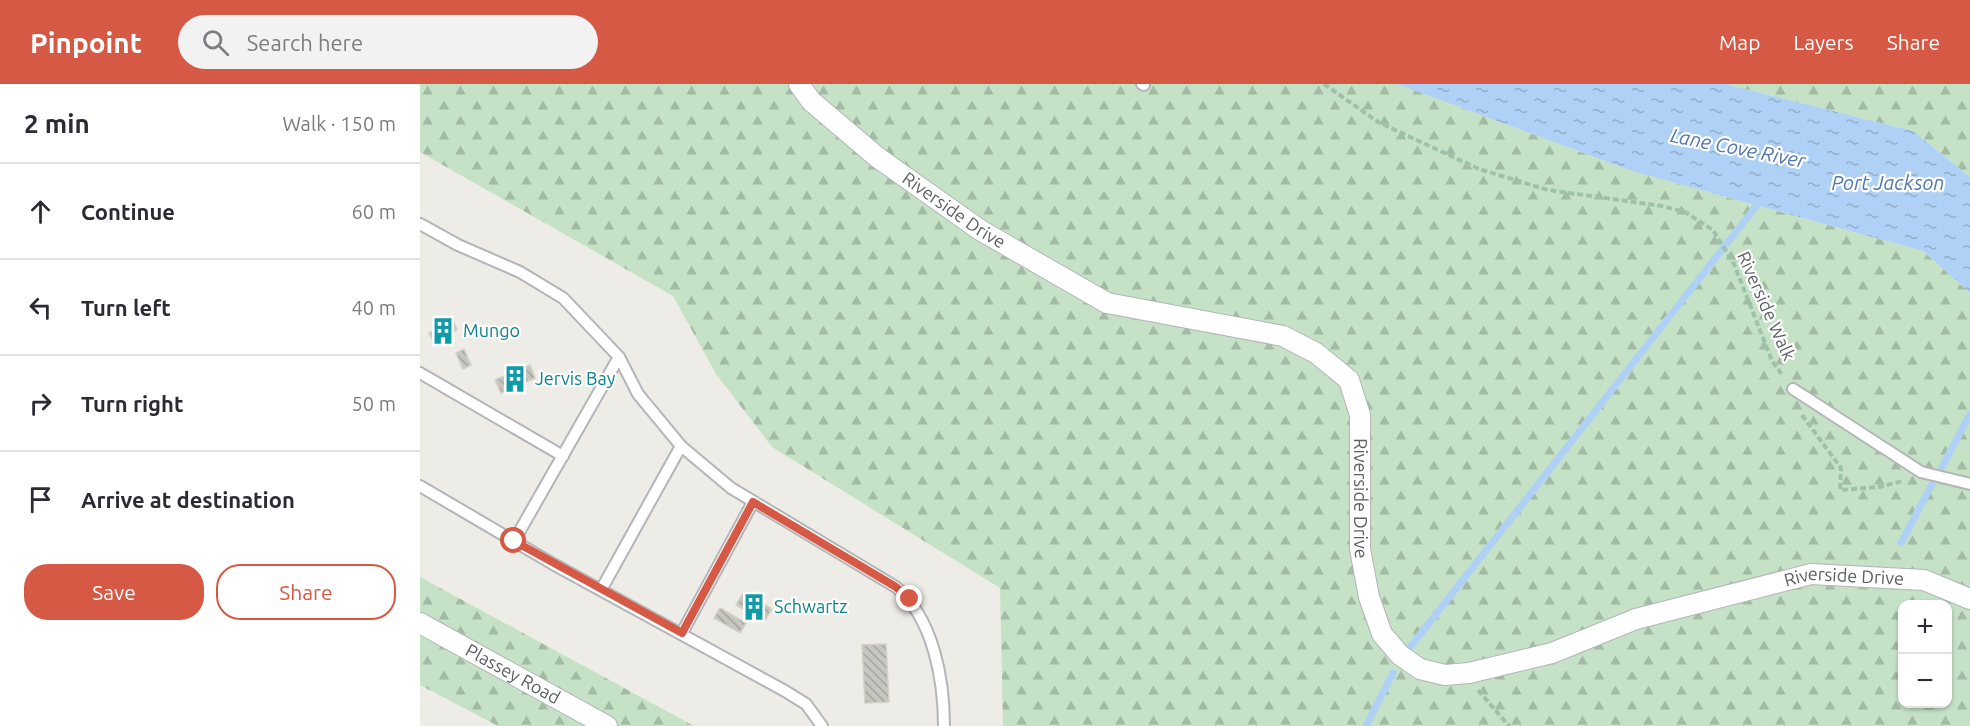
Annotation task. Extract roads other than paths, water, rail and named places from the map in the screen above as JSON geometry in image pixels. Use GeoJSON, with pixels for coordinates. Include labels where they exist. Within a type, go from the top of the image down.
{"type":"FeatureCollection","features":[{"type":"Feature","properties":{"kind":"street","name":"Riverside Drive"},"geometry":{"type":"LineString","coordinates":[[799,84],[811,100],[877,157],[980,230],[1107,303],[1283,336],[1316,353],[1349,380],[1360,415],[1360,549],[1369,597],[1382,634],[1400,655],[1420,669],[1444,675],[1469,673],[1552,653],[1636,620],[1811,574],[1924,580],[1970,599]]}},
{"type":"Feature","properties":{"kind":"street","name":"Plassey Road"},"geometry":{"type":"LineString","coordinates":[[420,623],[607,726]]}},
{"type":"Feature","properties":{"kind":"lane"},"geometry":{"type":"LineString","coordinates":[[420,224],[458,245],[520,272],[563,298],[619,357],[638,394],[681,446],[731,488],[896,587],[910,599],[923,623],[934,658],[944,726]]}},
{"type":"Feature","properties":{"kind":"lane"},"geometry":{"type":"LineString","coordinates":[[514,541],[619,357]]}},
{"type":"Feature","properties":{"kind":"lane"},"geometry":{"type":"LineString","coordinates":[[420,373],[563,456]]}},
{"type":"Feature","properties":{"kind":"lane"},"geometry":{"type":"LineString","coordinates":[[1793,389],[1921,472],[1970,484]]}},
{"type":"Feature","properties":{"kind":"lane"},"geometry":{"type":"LineString","coordinates":[[602,590],[681,446]]}},
{"type":"Feature","properties":{"kind":"lane"},"geometry":{"type":"LineString","coordinates":[[420,486],[806,704],[822,726]]}},
{"type":"Feature","properties":{"kind":"lane"},"geometry":{"type":"LineString","coordinates":[[682,633],[753,502]]}},
{"type":"Feature","properties":{"kind":"water","name":"Port Jackson"},"geometry":{"type":"Polygon","coordinates":[[[1397,84],[1725,84],[1913,131],[1970,177],[1970,293],[1923,251],[1632,171],[1397,84]]]}},
{"type":"Feature","properties":{"kind":"waterway"},"geometry":{"type":"LineString","coordinates":[[1411,646],[1761,200]]}},
{"type":"Feature","properties":{"kind":"waterway"},"geometry":{"type":"LineString","coordinates":[[1942,467],[1970,414]]}},
{"type":"Feature","properties":{"kind":"waterway"},"geometry":{"type":"LineString","coordinates":[[1901,543],[1932,484]]}},
{"type":"Feature","properties":{"kind":"waterway"},"geometry":{"type":"LineString","coordinates":[[1366,726],[1393,673]]}},
{"type":"Feature","properties":{"kind":"place","name":"Mungo"},"geometry":{"type":"Point","coordinates":[443,331]}},
{"type":"Feature","properties":{"kind":"place","name":"Jervis Bay"},"geometry":{"type":"Point","coordinates":[515,379]}},
{"type":"Feature","properties":{"kind":"place","name":"Schwartz"},"geometry":{"type":"Point","coordinates":[754,607]}},
{"type":"Feature","properties":{"kind":"water label","name":"Lane Cove River"},"geometry":{"type":"Point","coordinates":[1738,148]}}]}
